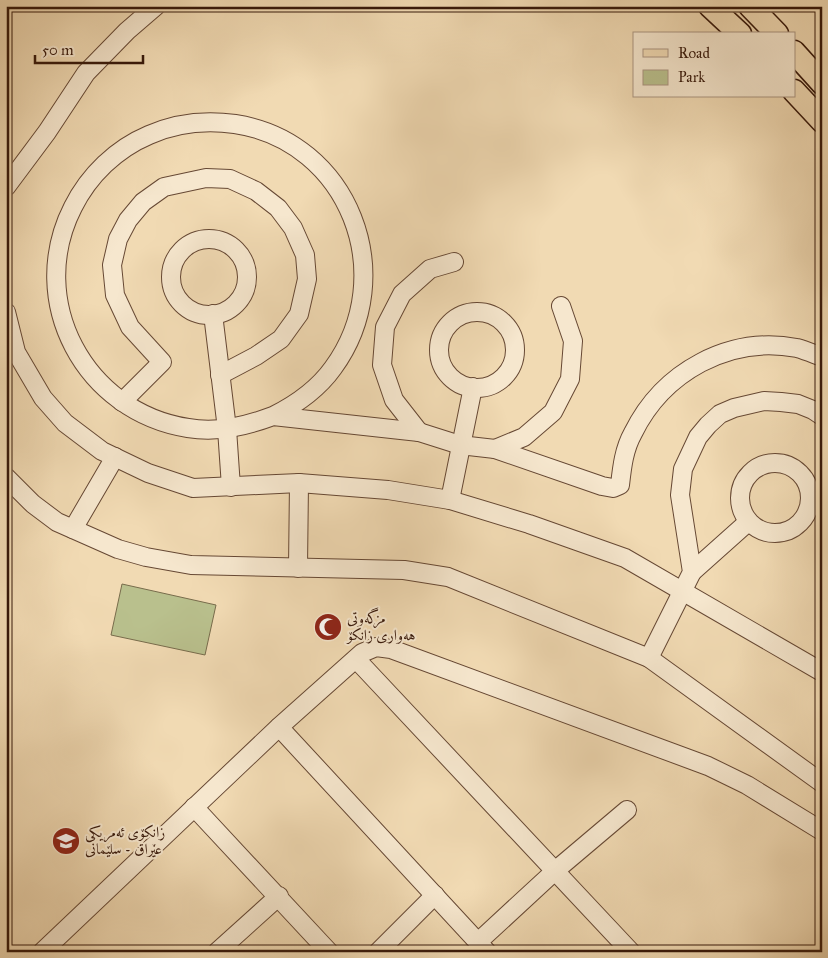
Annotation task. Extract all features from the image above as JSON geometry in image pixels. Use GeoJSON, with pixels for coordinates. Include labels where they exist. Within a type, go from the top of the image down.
{"type":"FeatureCollection","features":[{"type":"Feature","properties":{"kind":"main road"},"geometry":{"type":"LineString","coordinates":[[710,6],[738,32]]}},
{"type":"Feature","properties":{"kind":"main road"},"geometry":{"type":"LineString","coordinates":[[750,6],[775,32]]}},
{"type":"Feature","properties":{"kind":"main road"},"geometry":{"type":"LineString","coordinates":[[796,54],[822,83]]}},
{"type":"Feature","properties":{"kind":"main road"},"geometry":{"type":"LineString","coordinates":[[796,93],[822,121]]}},
{"type":"Feature","properties":{"kind":"street"},"geometry":{"type":"LineString","coordinates":[[6,187],[47,132],[86,73],[127,31],[156,6]]}},
{"type":"Feature","properties":{"kind":"street"},"geometry":{"type":"LineString","coordinates":[[224,122],[262,130],[296,148],[318,166],[337,188],[347,204],[360,240],[364,278],[358,316],[344,352],[321,383],[298,401],[273,416],[251,424],[227,429],[209,430],[172,425],[154,420],[122,402],[107,391],[94,377],[77,353],[65,327],[57,290],[56,271],[62,233],[78,198],[88,182],[101,167],[132,144],[167,128],[195,123],[224,122]]}},
{"type":"Feature","properties":{"kind":"street"},"geometry":{"type":"LineString","coordinates":[[122,402],[162,362],[130,327],[115,295],[112,265],[118,239],[128,220],[143,202],[164,187],[206,178],[230,179],[256,191],[278,208],[293,228],[305,255],[307,279],[299,314],[281,339],[256,356],[220,374]]}},
{"type":"Feature","properties":{"kind":"street"},"geometry":{"type":"LineString","coordinates":[[210,239],[222,241],[242,257],[246,269],[247,282],[243,294],[235,304],[225,311],[213,314],[200,314],[184,305],[174,290],[171,278],[173,266],[178,255],[187,246],[198,241],[210,239]]}},
{"type":"Feature","properties":{"kind":"street"},"geometry":{"type":"LineString","coordinates":[[419,432],[394,400],[382,365],[385,327],[402,294],[430,269],[454,262]]}},
{"type":"Feature","properties":{"kind":"street"},"geometry":{"type":"LineString","coordinates":[[495,449],[524,437],[553,412],[570,379],[573,342],[561,306]]}},
{"type":"Feature","properties":{"kind":"street"},"geometry":{"type":"LineString","coordinates":[[6,312],[16,352],[42,398],[65,423],[102,451],[148,473],[194,488],[299,483],[388,490],[450,500],[529,524],[625,558],[822,672]]}},
{"type":"Feature","properties":{"kind":"street"},"geometry":{"type":"LineString","coordinates":[[471,312],[486,312],[499,319],[509,329],[514,343],[514,358],[508,372],[497,382],[483,387],[473,387],[455,381],[445,370],[440,356],[440,342],[446,328],[457,318],[471,312]]}},
{"type":"Feature","properties":{"kind":"street"},"geometry":{"type":"LineString","coordinates":[[213,314],[227,429],[231,486]]}},
{"type":"Feature","properties":{"kind":"street"},"geometry":{"type":"LineString","coordinates":[[273,416],[419,432],[460,445],[495,449],[602,486],[613,488],[620,485],[624,457],[632,434],[646,410],[659,393],[695,365],[715,355],[734,349],[767,345],[797,348],[822,357]]}},
{"type":"Feature","properties":{"kind":"street"},"geometry":{"type":"LineString","coordinates":[[450,500],[473,387]]}},
{"type":"Feature","properties":{"kind":"street"},"geometry":{"type":"LineString","coordinates":[[692,572],[680,495],[683,468],[698,437],[708,424],[720,414],[734,408],[764,401],[798,404],[822,416]]}},
{"type":"Feature","properties":{"kind":"street"},"geometry":{"type":"LineString","coordinates":[[73,529],[115,457]]}},
{"type":"Feature","properties":{"kind":"street"},"geometry":{"type":"LineString","coordinates":[[778,463],[792,466],[802,475],[810,487],[811,501],[808,514],[799,525],[787,532],[773,534],[759,531],[748,522],[741,510],[740,496],[743,482],[752,471],[764,464],[778,463]]}},
{"type":"Feature","properties":{"kind":"street"},"geometry":{"type":"LineString","coordinates":[[6,477],[33,504],[57,522],[118,549],[146,557],[191,564],[404,570],[448,577],[649,658],[819,780]]}},
{"type":"Feature","properties":{"kind":"street"},"geometry":{"type":"LineString","coordinates":[[298,568],[299,483]]}},
{"type":"Feature","properties":{"kind":"street"},"geometry":{"type":"LineString","coordinates":[[649,658],[692,572],[748,522]]}},
{"type":"Feature","properties":{"kind":"street"},"geometry":{"type":"LineString","coordinates":[[42,952],[279,728],[356,659],[369,649],[376,647],[391,649],[708,766],[728,775],[822,830]]}},
{"type":"Feature","properties":{"kind":"street"},"geometry":{"type":"LineString","coordinates":[[356,659],[631,952]]}},
{"type":"Feature","properties":{"kind":"street"},"geometry":{"type":"LineString","coordinates":[[279,728],[483,947],[556,870],[627,810]]}},
{"type":"Feature","properties":{"kind":"street"},"geometry":{"type":"LineString","coordinates":[[194,807],[279,896],[329,952]]}},
{"type":"Feature","properties":{"kind":"street"},"geometry":{"type":"LineString","coordinates":[[378,952],[435,895]]}},
{"type":"Feature","properties":{"kind":"street"},"geometry":{"type":"LineString","coordinates":[[217,952],[279,896]]}},
{"type":"Feature","properties":{"kind":"green space"},"geometry":{"type":"Polygon","coordinates":[[[122,584],[216,605],[205,655],[111,635],[122,584]]]}},
{"type":"Feature","properties":{"kind":"place","name":"مزگەوتی هەواری زانکۆ"},"geometry":{"type":"Point","coordinates":[328,627]}},
{"type":"Feature","properties":{"kind":"place","name":"زانکۆی ئەمریکی عێراق - سلێمانی"},"geometry":{"type":"Point","coordinates":[66,841]}}]}
